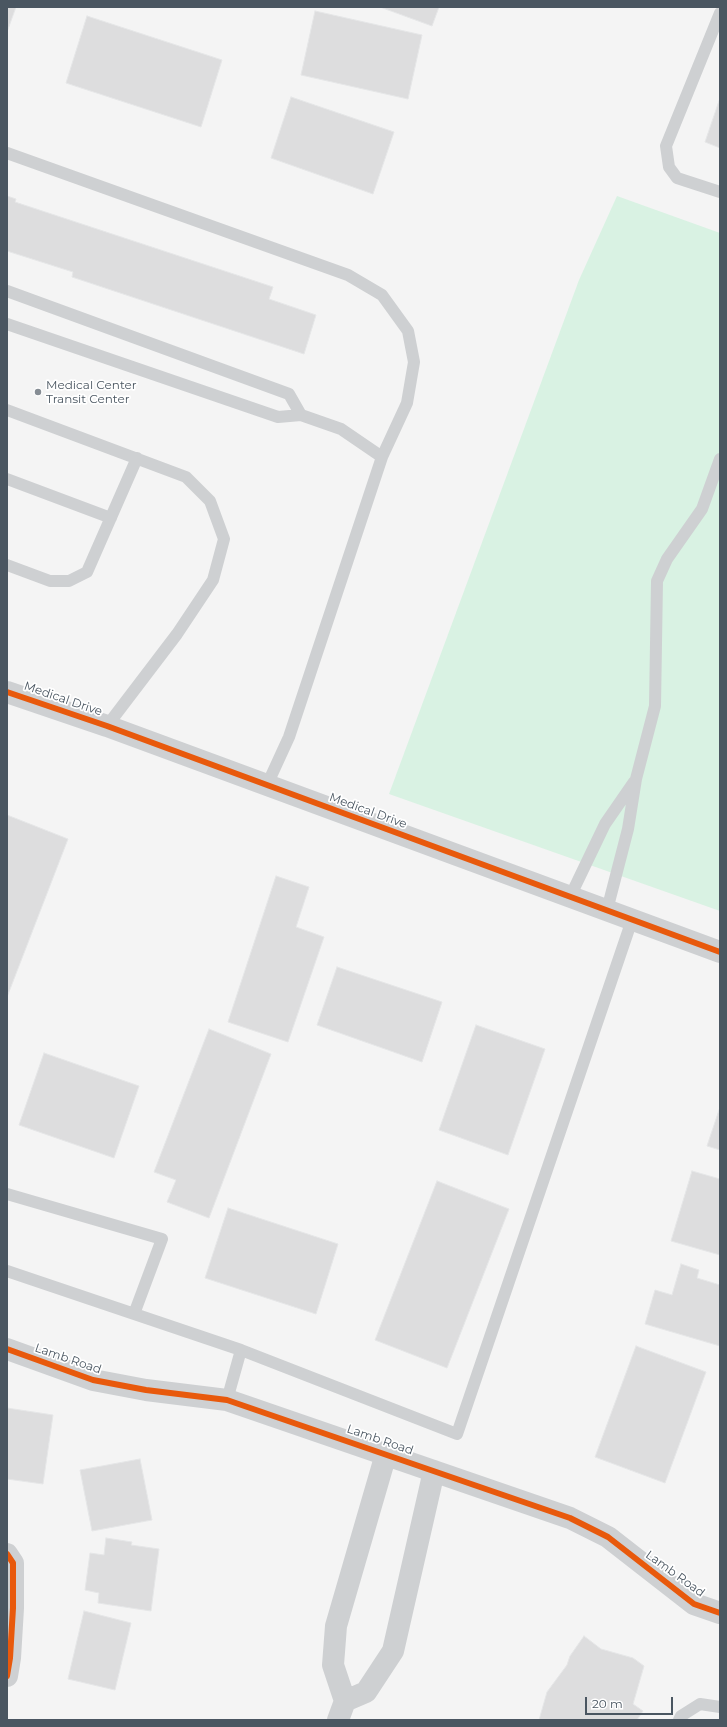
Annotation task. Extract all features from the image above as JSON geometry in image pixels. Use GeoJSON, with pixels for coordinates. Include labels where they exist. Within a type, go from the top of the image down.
{"type":"FeatureCollection","features":[{"type":"Feature","properties":{"kind":"street","name":"Medical Drive"},"geometry":{"type":"LineString","coordinates":[[7,692],[106,726],[720,952]]}},
{"type":"Feature","properties":{"kind":"street","name":"Lamb Road"},"geometry":{"type":"LineString","coordinates":[[7,1349],[93,1380],[146,1390],[227,1400],[570,1518],[608,1536],[694,1604],[720,1614]]}},
{"type":"Feature","properties":{"kind":"street"},"geometry":{"type":"LineString","coordinates":[[386,1454],[336,1626],[332,1665],[342,1710],[366,1692],[394,1651],[434,1471]]}},
{"type":"Feature","properties":{"kind":"street"},"geometry":{"type":"LineString","coordinates":[[7,1554],[13,1563],[13,1608],[10,1658],[7,1676]]}},
{"type":"Feature","properties":{"kind":"lane"},"geometry":{"type":"LineString","coordinates":[[720,13],[666,146],[669,167],[677,178],[720,192]]}},
{"type":"Feature","properties":{"kind":"lane"},"geometry":{"type":"LineString","coordinates":[[7,153],[348,275],[382,296],[408,331],[414,362],[407,403],[382,457],[289,737],[267,785]]}},
{"type":"Feature","properties":{"kind":"lane"},"geometry":{"type":"LineString","coordinates":[[7,291],[289,394],[301,415]]}},
{"type":"Feature","properties":{"kind":"lane"},"geometry":{"type":"LineString","coordinates":[[7,324],[278,417],[301,415],[341,429],[382,457]]}},
{"type":"Feature","properties":{"kind":"lane"},"geometry":{"type":"LineString","coordinates":[[7,410],[137,458],[186,478],[210,502],[224,539],[213,580],[176,634],[106,726]]}},
{"type":"Feature","properties":{"kind":"lane"},"geometry":{"type":"LineString","coordinates":[[7,565],[50,581],[69,581],[87,572],[137,458]]}},
{"type":"Feature","properties":{"kind":"lane"},"geometry":{"type":"LineString","coordinates":[[607,910],[628,829],[636,779],[656,706],[657,581],[667,559],[702,509],[720,459]]}},
{"type":"Feature","properties":{"kind":"lane"},"geometry":{"type":"LineString","coordinates":[[7,479],[111,518]]}},
{"type":"Feature","properties":{"kind":"lane"},"geometry":{"type":"LineString","coordinates":[[570,897],[605,824],[636,779]]}},
{"type":"Feature","properties":{"kind":"lane"},"geometry":{"type":"LineString","coordinates":[[7,1271],[241,1350],[457,1434],[632,920]]}},
{"type":"Feature","properties":{"kind":"lane"},"geometry":{"type":"LineString","coordinates":[[7,1194],[162,1239],[134,1314]]}},
{"type":"Feature","properties":{"kind":"lane"},"geometry":{"type":"LineString","coordinates":[[227,1400],[241,1350]]}},
{"type":"Feature","properties":{"kind":"lane"},"geometry":{"type":"LineString","coordinates":[[679,1720],[681,1716],[700,1704],[720,1707]]}},
{"type":"Feature","properties":{"kind":"green space"},"geometry":{"type":"Polygon","coordinates":[[[617,196],[720,233],[720,911],[389,794],[579,280],[617,196]]]}},
{"type":"Feature","properties":{"kind":"building"},"geometry":{"type":"Polygon","coordinates":[[[7,7],[16,7],[7,32],[7,7]]]}},
{"type":"Feature","properties":{"kind":"building"},"geometry":{"type":"Polygon","coordinates":[[[380,7],[439,7],[432,26],[380,7]]]}},
{"type":"Feature","properties":{"kind":"building"},"geometry":{"type":"Polygon","coordinates":[[[315,11],[422,35],[408,99],[301,75],[315,11]]]}},
{"type":"Feature","properties":{"kind":"building"},"geometry":{"type":"Polygon","coordinates":[[[87,16],[222,60],[201,127],[66,83],[87,16]]]}},
{"type":"Feature","properties":{"kind":"building"},"geometry":{"type":"Polygon","coordinates":[[[291,97],[394,132],[373,194],[271,158],[291,97]]]}},
{"type":"Feature","properties":{"kind":"building"},"geometry":{"type":"Polygon","coordinates":[[[720,98],[720,148],[705,142],[720,98]]]}},
{"type":"Feature","properties":{"kind":"building"},"geometry":{"type":"Polygon","coordinates":[[[7,196],[16,199],[15,202],[273,287],[269,299],[316,315],[304,354],[72,277],[73,272],[7,251],[7,196]]]}},
{"type":"Feature","properties":{"kind":"building"},"geometry":{"type":"Polygon","coordinates":[[[7,815],[68,839],[7,997],[7,815]]]}},
{"type":"Feature","properties":{"kind":"building"},"geometry":{"type":"Polygon","coordinates":[[[276,876],[309,887],[296,927],[324,937],[288,1042],[228,1022],[276,876]]]}},
{"type":"Feature","properties":{"kind":"building"},"geometry":{"type":"Polygon","coordinates":[[[337,967],[442,1002],[422,1062],[317,1025],[337,967]]]}},
{"type":"Feature","properties":{"kind":"building"},"geometry":{"type":"Polygon","coordinates":[[[476,1025],[545,1049],[508,1155],[439,1130],[476,1025]]]}},
{"type":"Feature","properties":{"kind":"building"},"geometry":{"type":"Polygon","coordinates":[[[209,1029],[271,1054],[209,1218],[167,1202],[176,1180],[154,1172],[209,1029]]]}},
{"type":"Feature","properties":{"kind":"building"},"geometry":{"type":"Polygon","coordinates":[[[44,1053],[139,1086],[114,1158],[19,1125],[44,1053]]]}},
{"type":"Feature","properties":{"kind":"building"},"geometry":{"type":"Polygon","coordinates":[[[720,1107],[720,1150],[707,1146],[720,1107]]]}},
{"type":"Feature","properties":{"kind":"building"},"geometry":{"type":"Polygon","coordinates":[[[692,1171],[720,1179],[720,1255],[671,1241],[692,1171]]]}},
{"type":"Feature","properties":{"kind":"building"},"geometry":{"type":"Polygon","coordinates":[[[437,1181],[509,1209],[447,1368],[375,1340],[437,1181]]]}},
{"type":"Feature","properties":{"kind":"building"},"geometry":{"type":"Polygon","coordinates":[[[228,1208],[338,1244],[316,1314],[205,1278],[228,1208]]]}},
{"type":"Feature","properties":{"kind":"building"},"geometry":{"type":"Polygon","coordinates":[[[681,1264],[699,1270],[697,1278],[720,1285],[720,1346],[645,1324],[655,1290],[672,1295],[681,1264]]]}},
{"type":"Feature","properties":{"kind":"building"},"geometry":{"type":"Polygon","coordinates":[[[636,1346],[706,1372],[665,1483],[595,1457],[636,1346]]]}},
{"type":"Feature","properties":{"kind":"building"},"geometry":{"type":"Polygon","coordinates":[[[7,1408],[53,1415],[43,1484],[7,1479],[7,1408]]]}},
{"type":"Feature","properties":{"kind":"building"},"geometry":{"type":"Polygon","coordinates":[[[140,1459],[152,1520],[92,1531],[80,1470],[140,1459]]]}},
{"type":"Feature","properties":{"kind":"building"},"geometry":{"type":"Polygon","coordinates":[[[106,1538],[132,1542],[131,1545],[159,1549],[151,1611],[98,1603],[99,1593],[85,1590],[90,1553],[104,1555],[106,1538]]]}},
{"type":"Feature","properties":{"kind":"building"},"geometry":{"type":"Polygon","coordinates":[[[84,1611],[131,1623],[115,1690],[68,1679],[84,1611]]]}},
{"type":"Feature","properties":{"kind":"building"},"geometry":{"type":"Polygon","coordinates":[[[584,1636],[601,1649],[633,1658],[644,1666],[633,1704],[643,1711],[637,1720],[539,1720],[547,1692],[567,1665],[570,1656],[584,1636]]]}},
{"type":"Feature","properties":{"kind":"cycle path"},"geometry":{"type":"LineString","coordinates":[[7,692],[107,726],[720,952]]}},
{"type":"Feature","properties":{"kind":"cycle path"},"geometry":{"type":"LineString","coordinates":[[7,1349],[93,1380],[146,1390],[227,1400],[570,1518],[608,1537],[694,1604],[720,1613]]}},
{"type":"Feature","properties":{"kind":"cycle path"},"geometry":{"type":"LineString","coordinates":[[7,1554],[13,1563],[13,1608],[10,1658],[7,1676]]}},
{"type":"Feature","properties":{"kind":"place","name":"Medical Center Transit Center"},"geometry":{"type":"Point","coordinates":[38,392]}}]}
